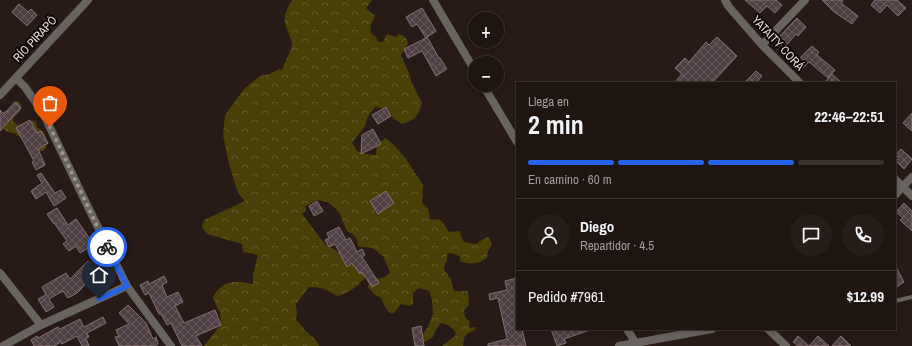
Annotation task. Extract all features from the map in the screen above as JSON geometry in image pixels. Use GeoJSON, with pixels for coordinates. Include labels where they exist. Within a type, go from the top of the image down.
{"type":"FeatureCollection","features":[{"type":"Feature","properties":{"kind":"street","name":"RÍO PIRAPÓ"},"geometry":{"type":"LineString","coordinates":[[0,94],[88,0]]}},
{"type":"Feature","properties":{"kind":"street"},"geometry":{"type":"LineString","coordinates":[[433,0],[468,59]]}},
{"type":"Feature","properties":{"kind":"street","name":"YATAITY CORÁ"},"geometry":{"type":"LineString","coordinates":[[725,0],[729,7],[762,45],[799,82]]}},
{"type":"Feature","properties":{"kind":"street"},"geometry":{"type":"LineString","coordinates":[[762,45],[805,0]]}},
{"type":"Feature","properties":{"kind":"street"},"geometry":{"type":"LineString","coordinates":[[16,78],[25,87],[43,113],[127,286],[171,346]]}},
{"type":"Feature","properties":{"kind":"street"},"geometry":{"type":"LineString","coordinates":[[487,92],[516,140]]}},
{"type":"Feature","properties":{"kind":"street"},"geometry":{"type":"LineString","coordinates":[[896,194],[912,177]]}},
{"type":"Feature","properties":{"kind":"street"},"geometry":{"type":"LineString","coordinates":[[896,180],[912,196]]}},
{"type":"Feature","properties":{"kind":"street"},"geometry":{"type":"LineString","coordinates":[[0,273],[41,325]]}},
{"type":"Feature","properties":{"kind":"street"},"geometry":{"type":"LineString","coordinates":[[3,346],[41,325],[127,286]]}},
{"type":"Feature","properties":{"kind":"street"},"geometry":{"type":"LineString","coordinates":[[628,330],[635,342]]}},
{"type":"Feature","properties":{"kind":"street"},"geometry":{"type":"LineString","coordinates":[[619,346],[706,330]]}},
{"type":"Feature","properties":{"kind":"street"},"geometry":{"type":"LineString","coordinates":[[769,330],[786,346]]}},
{"type":"Feature","properties":{"kind":"lane"},"geometry":{"type":"LineString","coordinates":[[896,301],[912,297]]}},
{"type":"Feature","properties":{"kind":"green space"},"geometry":{"type":"Polygon","coordinates":[[[292,0],[372,0],[366,8],[375,16],[370,30],[378,42],[383,42],[387,34],[396,37],[399,34],[404,36],[406,39],[408,44],[401,55],[411,81],[422,103],[419,112],[413,119],[402,124],[393,118],[388,109],[375,107],[368,116],[365,126],[352,143],[357,151],[376,155],[377,144],[386,138],[406,159],[423,185],[422,204],[426,206],[430,219],[439,219],[449,232],[460,231],[464,242],[476,244],[489,237],[492,245],[488,251],[487,258],[481,262],[467,263],[460,261],[460,257],[455,254],[447,254],[447,261],[445,263],[444,270],[451,279],[454,291],[468,291],[469,305],[464,310],[465,317],[470,322],[470,328],[477,327],[475,330],[466,335],[463,346],[442,346],[455,336],[456,333],[450,326],[441,323],[433,337],[422,343],[419,339],[428,327],[433,314],[432,300],[429,291],[419,288],[413,293],[413,304],[410,306],[401,304],[394,313],[390,313],[381,298],[375,295],[368,287],[371,277],[384,278],[390,272],[383,256],[376,250],[358,246],[354,235],[347,231],[339,212],[328,202],[317,200],[305,206],[306,211],[302,214],[325,244],[338,252],[347,253],[363,267],[365,278],[346,293],[337,296],[324,289],[309,287],[296,304],[296,320],[314,338],[319,346],[204,346],[221,324],[220,313],[213,298],[215,294],[227,283],[242,282],[253,284],[253,274],[258,255],[243,252],[242,244],[207,234],[202,227],[204,220],[245,201],[238,193],[229,164],[223,135],[225,115],[244,89],[260,76],[270,74],[279,69],[282,70],[292,44],[285,23],[285,16],[292,0]]]}},
{"type":"Feature","properties":{"kind":"green space"},"geometry":{"type":"Polygon","coordinates":[[[18,101],[22,106],[20,111],[13,118],[13,121],[17,125],[31,121],[36,122],[37,128],[44,132],[48,143],[44,150],[36,153],[23,139],[16,134],[6,131],[2,127],[0,113],[6,111],[18,101]]]}},
{"type":"Feature","properties":{"kind":"building"},"geometry":{"type":"Polygon","coordinates":[[[745,0],[776,0],[782,5],[775,13],[767,6],[760,13],[745,0]]]}},
{"type":"Feature","properties":{"kind":"building"},"geometry":{"type":"Polygon","coordinates":[[[822,0],[843,0],[841,3],[858,16],[852,24],[833,11],[822,0]]]}},
{"type":"Feature","properties":{"kind":"building"},"geometry":{"type":"Polygon","coordinates":[[[875,0],[897,0],[906,8],[898,16],[887,5],[880,13],[871,5],[875,0]]]}},
{"type":"Feature","properties":{"kind":"building"},"geometry":{"type":"Polygon","coordinates":[[[19,4],[28,12],[31,9],[37,15],[27,26],[12,12],[19,4]]]}},
{"type":"Feature","properties":{"kind":"building"},"geometry":{"type":"Polygon","coordinates":[[[422,8],[436,31],[427,37],[447,69],[436,76],[422,51],[408,58],[404,49],[426,38],[417,24],[412,27],[406,17],[422,8]]]}},
{"type":"Feature","properties":{"kind":"building"},"geometry":{"type":"Polygon","coordinates":[[[797,18],[806,27],[798,36],[796,34],[784,48],[776,40],[797,18]]]}},
{"type":"Feature","properties":{"kind":"building"},"geometry":{"type":"Polygon","coordinates":[[[717,37],[737,56],[713,82],[675,82],[682,74],[675,68],[685,58],[689,62],[706,42],[709,45],[717,37]]]}},
{"type":"Feature","properties":{"kind":"building"},"geometry":{"type":"Polygon","coordinates":[[[812,46],[819,52],[817,55],[835,70],[828,78],[809,62],[803,68],[796,62],[812,46]]]}},
{"type":"Feature","properties":{"kind":"building"},"geometry":{"type":"Polygon","coordinates":[[[756,71],[762,76],[757,82],[745,82],[756,71]]]}},
{"type":"Feature","properties":{"kind":"building"},"geometry":{"type":"Polygon","coordinates":[[[832,74],[841,82],[825,82],[832,74]]]}},
{"type":"Feature","properties":{"kind":"building"},"geometry":{"type":"Polygon","coordinates":[[[15,102],[21,108],[0,131],[0,110],[4,114],[15,102]]]}},
{"type":"Feature","properties":{"kind":"building"},"geometry":{"type":"Polygon","coordinates":[[[386,107],[391,116],[378,124],[372,115],[386,107]]]}},
{"type":"Feature","properties":{"kind":"building"},"geometry":{"type":"Polygon","coordinates":[[[912,113],[912,131],[903,123],[912,113]]]}},
{"type":"Feature","properties":{"kind":"building"},"geometry":{"type":"Polygon","coordinates":[[[30,120],[37,133],[41,131],[48,143],[38,149],[45,165],[36,170],[32,162],[34,161],[16,128],[30,120]]]}},
{"type":"Feature","properties":{"kind":"building"},"geometry":{"type":"Polygon","coordinates":[[[373,129],[381,144],[361,154],[362,135],[373,129]]]}},
{"type":"Feature","properties":{"kind":"building"},"geometry":{"type":"Polygon","coordinates":[[[901,149],[912,159],[904,169],[896,161],[899,158],[896,155],[901,149]]]}},
{"type":"Feature","properties":{"kind":"building"},"geometry":{"type":"Polygon","coordinates":[[[41,173],[55,193],[61,190],[66,198],[54,206],[46,192],[36,199],[31,191],[42,183],[37,175],[41,173]]]}},
{"type":"Feature","properties":{"kind":"building"},"geometry":{"type":"Polygon","coordinates":[[[386,191],[394,203],[378,214],[370,201],[386,191]]]}},
{"type":"Feature","properties":{"kind":"building"},"geometry":{"type":"Polygon","coordinates":[[[317,201],[323,211],[314,216],[309,206],[317,201]]]}},
{"type":"Feature","properties":{"kind":"building"},"geometry":{"type":"Polygon","coordinates":[[[904,203],[912,211],[912,231],[900,220],[903,218],[896,212],[904,203]]]}},
{"type":"Feature","properties":{"kind":"building"},"geometry":{"type":"Polygon","coordinates":[[[57,208],[68,225],[76,219],[90,239],[95,236],[98,242],[80,253],[76,246],[69,251],[63,244],[67,241],[47,214],[57,208]]]}},
{"type":"Feature","properties":{"kind":"building"},"geometry":{"type":"Polygon","coordinates":[[[339,227],[346,240],[350,238],[357,252],[362,249],[365,255],[362,257],[379,283],[372,287],[362,272],[360,274],[352,263],[347,267],[335,244],[329,247],[325,240],[329,238],[327,233],[339,227]]]}},
{"type":"Feature","properties":{"kind":"building"},"geometry":{"type":"Polygon","coordinates":[[[88,261],[96,269],[87,280],[88,282],[77,293],[68,298],[63,291],[49,299],[54,307],[46,312],[38,299],[46,295],[42,287],[66,273],[70,279],[88,261]]]}},
{"type":"Feature","properties":{"kind":"building"},"geometry":{"type":"Polygon","coordinates":[[[896,267],[904,282],[896,287],[896,267]]]}},
{"type":"Feature","properties":{"kind":"building"},"geometry":{"type":"Polygon","coordinates":[[[164,276],[167,282],[162,285],[167,297],[178,292],[183,302],[175,306],[184,323],[215,310],[221,325],[196,336],[202,346],[182,346],[171,323],[167,325],[161,314],[159,314],[149,293],[145,295],[140,285],[148,281],[149,284],[164,276]]]}},
{"type":"Feature","properties":{"kind":"building"},"geometry":{"type":"Polygon","coordinates":[[[516,278],[516,330],[522,330],[526,346],[488,346],[488,344],[507,339],[498,298],[490,300],[489,294],[507,290],[505,281],[516,278]]]}},
{"type":"Feature","properties":{"kind":"building"},"geometry":{"type":"Polygon","coordinates":[[[128,305],[146,323],[153,339],[156,337],[158,344],[154,346],[119,346],[115,337],[119,336],[116,330],[129,324],[119,313],[128,305]]]}},
{"type":"Feature","properties":{"kind":"building"},"geometry":{"type":"Polygon","coordinates":[[[103,317],[106,323],[87,333],[89,337],[86,338],[89,346],[82,346],[77,336],[62,344],[61,342],[54,346],[34,346],[31,340],[37,336],[38,338],[58,327],[60,329],[80,319],[84,327],[103,317]]]}},
{"type":"Feature","properties":{"kind":"building"},"geometry":{"type":"Polygon","coordinates":[[[421,326],[424,346],[415,346],[412,328],[421,326]]]}},
{"type":"Feature","properties":{"kind":"building"},"geometry":{"type":"Polygon","coordinates":[[[551,330],[590,330],[564,339],[566,343],[557,346],[551,330]]]}},
{"type":"Feature","properties":{"kind":"building"},"geometry":{"type":"Polygon","coordinates":[[[798,336],[809,346],[798,346],[793,342],[798,336]]]}},
{"type":"Feature","properties":{"kind":"building"},"geometry":{"type":"Polygon","coordinates":[[[818,336],[829,346],[809,346],[818,336]]]}},
{"type":"Feature","properties":{"kind":"building"},"geometry":{"type":"Polygon","coordinates":[[[841,336],[851,346],[832,346],[841,336]]]}},
{"type":"Feature","properties":{"kind":"way so far"},"geometry":{"type":"LineString","coordinates":[[50,127],[107,247]]}},
{"type":"Feature","properties":{"kind":"route"},"geometry":{"type":"LineString","coordinates":[[99,299],[127,286],[107,247]]}}]}
